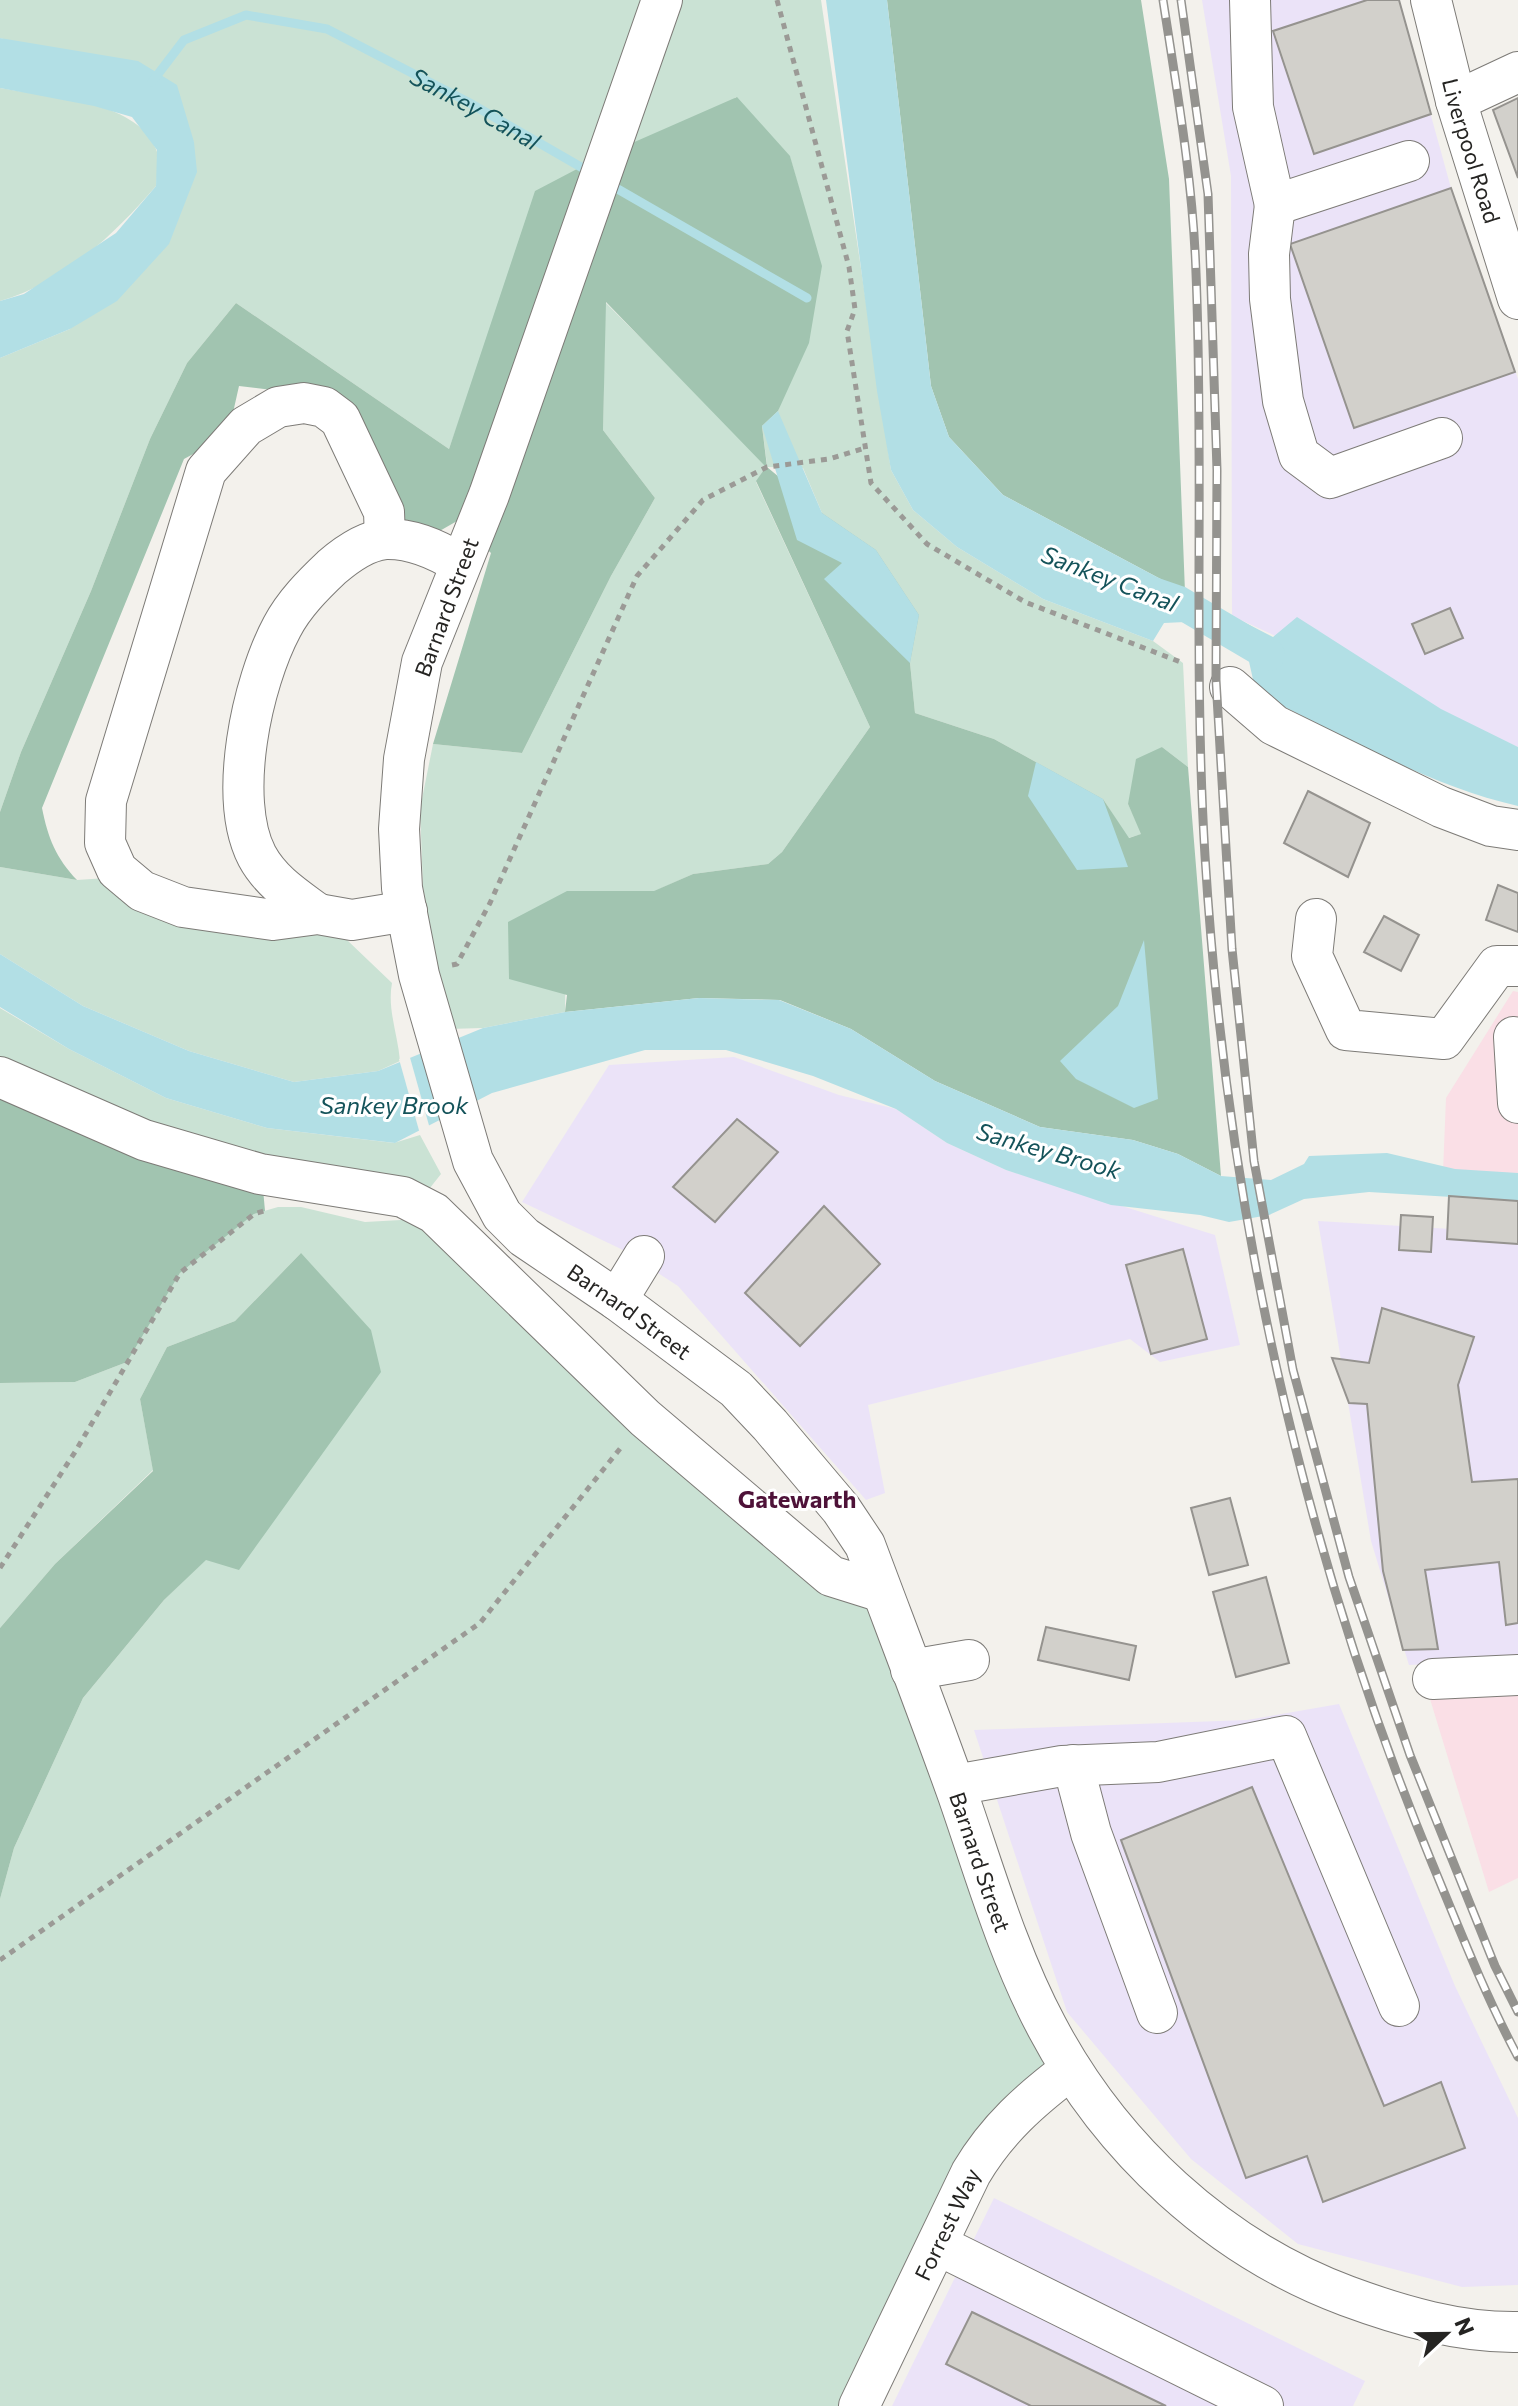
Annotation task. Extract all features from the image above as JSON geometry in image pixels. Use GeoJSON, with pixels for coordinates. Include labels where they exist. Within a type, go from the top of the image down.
{"type":"FeatureCollection","features":[{"type":"Feature","properties":{"kind":"street","name":"Barnard Street"},"geometry":{"type":"LineString","coordinates":[[662,0],[489,495],[459,563],[422,662],[404,759],[399,829],[402,888],[419,975],[473,1161],[502,1215],[524,1237],[617,1300],[736,1389],[841,1509],[865,1545],[955,1785],[1017,1963],[1071,2069],[1097,2107],[1158,2175],[1209,2219],[1261,2256],[1319,2285],[1414,2317],[1463,2327],[1518,2332]]}},
{"type":"Feature","properties":{"kind":"street"},"geometry":{"type":"LineString","coordinates":[[1250,0],[1253,107],[1275,205],[1269,254],[1272,327],[1283,401],[1299,455],[1330,478],[1442,438]]}},
{"type":"Feature","properties":{"kind":"street","name":"Liverpool Road"},"geometry":{"type":"LineString","coordinates":[[1431,0],[1456,101],[1518,299]]}},
{"type":"Feature","properties":{"kind":"street"},"geometry":{"type":"LineString","coordinates":[[1456,101],[1518,72]]}},
{"type":"Feature","properties":{"kind":"street"},"geometry":{"type":"LineString","coordinates":[[1275,205],[1409,161]]}},
{"type":"Feature","properties":{"kind":"street"},"geometry":{"type":"LineString","coordinates":[[385,539],[384,512],[340,419],[324,407],[304,403],[278,407],[246,426],[206,471],[106,801],[105,843],[117,870],[142,891],[183,907],[273,920],[318,914],[352,920],[407,911]]}},
{"type":"Feature","properties":{"kind":"street"},"geometry":{"type":"LineString","coordinates":[[318,914],[275,882],[256,855],[246,818],[242,775],[258,692],[281,628],[308,590],[340,560],[385,539],[417,544],[459,563]]}},
{"type":"Feature","properties":{"kind":"street"},"geometry":{"type":"LineString","coordinates":[[1230,687],[1274,725],[1441,807],[1491,826],[1518,830]]}},
{"type":"Feature","properties":{"kind":"street"},"geometry":{"type":"LineString","coordinates":[[1316,919],[1312,956],[1346,1030],[1444,1039],[1497,966],[1518,966]]}},
{"type":"Feature","properties":{"kind":"street"},"geometry":{"type":"LineString","coordinates":[[1514,1037],[1518,1103]]}},
{"type":"Feature","properties":{"kind":"street"},"geometry":{"type":"LineString","coordinates":[[0,1077],[144,1140],[260,1174],[403,1197],[418,1203],[434,1213],[645,1418],[831,1576],[882,1592]]}},
{"type":"Feature","properties":{"kind":"street"},"geometry":{"type":"LineString","coordinates":[[617,1300],[644,1256]]}},
{"type":"Feature","properties":{"kind":"street"},"geometry":{"type":"LineString","coordinates":[[911,1670],[969,1660]]}},
{"type":"Feature","properties":{"kind":"street"},"geometry":{"type":"LineString","coordinates":[[1433,1679],[1518,1675]]}},
{"type":"Feature","properties":{"kind":"street"},"geometry":{"type":"LineString","coordinates":[[955,1785],[1073,1765],[1158,1762],[1286,1736],[1399,2006]]}},
{"type":"Feature","properties":{"kind":"street"},"geometry":{"type":"LineString","coordinates":[[1073,1765],[1091,1833],[1157,2013]]}},
{"type":"Feature","properties":{"kind":"street","name":"Forrest Way"},"geometry":{"type":"LineString","coordinates":[[859,2406],[987,2146],[1025,2104],[1071,2069]]}},
{"type":"Feature","properties":{"kind":"street"},"geometry":{"type":"LineString","coordinates":[[938,2245],[1263,2406]]}},
{"type":"Feature","properties":{"kind":"path"},"geometry":{"type":"LineString","coordinates":[[777,0],[849,267],[855,309],[847,331],[871,483],[927,544],[1025,602],[1183,663]]}},
{"type":"Feature","properties":{"kind":"path"},"geometry":{"type":"LineString","coordinates":[[457,964],[496,889],[637,576],[703,500],[767,467],[829,459],[865,448]]}},
{"type":"Feature","properties":{"kind":"path"},"geometry":{"type":"LineString","coordinates":[[0,1568],[75,1452],[180,1273],[254,1214],[278,1207]]}},
{"type":"Feature","properties":{"kind":"path"},"geometry":{"type":"LineString","coordinates":[[0,1960],[480,1623],[645,1418]]}},
{"type":"Feature","properties":{"kind":"shaded area"},"geometry":{"type":"Polygon","coordinates":[[[1202,0],[1399,0],[1451,188],[1518,379],[1518,747],[1232,616],[1231,176],[1202,0]]]}},
{"type":"Feature","properties":{"kind":"shaded area"},"geometry":{"type":"Polygon","coordinates":[[[1513,991],[1518,992],[1518,1180],[1443,1172],[1446,1098],[1513,991]]]}},
{"type":"Feature","properties":{"kind":"shaded area"},"geometry":{"type":"Polygon","coordinates":[[[734,1057],[839,1095],[896,1109],[947,1143],[1006,1170],[1215,1235],[1240,1345],[1160,1362],[1130,1339],[868,1405],[885,1493],[866,1500],[678,1286],[621,1249],[522,1202],[609,1065],[734,1057]]]}},
{"type":"Feature","properties":{"kind":"shaded area"},"geometry":{"type":"Polygon","coordinates":[[[1318,1221],[1518,1233],[1518,1660],[1409,1665],[1371,1541],[1318,1221]]]}},
{"type":"Feature","properties":{"kind":"shaded area"},"geometry":{"type":"Polygon","coordinates":[[[1518,1695],[1518,1878],[1489,1892],[1430,1699],[1518,1695]]]}},
{"type":"Feature","properties":{"kind":"shaded area"},"geometry":{"type":"Polygon","coordinates":[[[1339,1704],[1455,1986],[1518,2118],[1518,2285],[1462,2287],[1298,2244],[1191,2159],[1067,2012],[974,1730],[1247,1720],[1339,1704]]]}},
{"type":"Feature","properties":{"kind":"shaded area"},"geometry":{"type":"Polygon","coordinates":[[[994,2198],[1365,2381],[1353,2406],[892,2406],[994,2198]]]}},
{"type":"Feature","properties":{"kind":"green space"},"geometry":{"type":"Polygon","coordinates":[[[0,0],[821,0],[891,470],[913,510],[957,547],[1043,599],[1153,641],[1183,663],[1188,767],[1162,747],[1128,804],[1142,834],[1128,838],[1103,799],[994,739],[915,713],[910,663],[919,615],[876,550],[822,513],[803,468],[767,467],[756,482],[870,727],[782,852],[768,864],[693,874],[655,891],[567,891],[565,1012],[483,1028],[448,1029],[423,887],[420,809],[433,744],[522,753],[611,576],[655,498],[603,430],[605,302],[767,465],[762,426],[778,411],[821,266],[790,157],[736,97],[505,290],[449,449],[236,303],[187,363],[150,439],[91,591],[21,752],[0,812],[0,358],[70,329],[194,142],[25,45],[0,38],[0,0]]]}},
{"type":"Feature","properties":{"kind":"green space"},"geometry":{"type":"Polygon","coordinates":[[[887,0],[1141,0],[1169,179],[1185,592],[1003,495],[949,437],[931,386],[887,0]]]}},
{"type":"Feature","properties":{"kind":"green space"},"geometry":{"type":"Polygon","coordinates":[[[0,88],[65,98],[110,110],[145,132],[156,149],[158,162],[156,186],[105,239],[66,270],[23,293],[0,301],[0,88]]]}},
{"type":"Feature","properties":{"kind":"green space"},"geometry":{"type":"Polygon","coordinates":[[[737,97],[790,156],[822,266],[809,343],[778,411],[762,426],[767,467],[822,513],[876,550],[919,615],[910,663],[915,713],[994,739],[1103,799],[1129,838],[1141,834],[1128,804],[1136,759],[1162,747],[1188,767],[1221,1176],[1178,1154],[1133,1140],[1040,1127],[935,1081],[851,1029],[780,1000],[699,998],[565,1012],[567,995],[509,979],[508,922],[567,891],[654,891],[693,874],[768,864],[782,852],[870,727],[756,481],[766,467],[606,302],[603,430],[655,498],[611,576],[522,753],[433,744],[491,553],[457,521],[417,544],[373,456],[329,397],[239,386],[228,435],[184,459],[42,808],[54,847],[77,880],[0,867],[0,812],[21,752],[91,591],[150,439],[187,363],[236,303],[449,449],[535,191],[598,158],[737,97]]]}},
{"type":"Feature","properties":{"kind":"green space"},"geometry":{"type":"Polygon","coordinates":[[[0,867],[77,880],[107,878],[347,940],[392,983],[392,1012],[400,1061],[378,1071],[294,1082],[189,1051],[83,1006],[0,954],[0,867]]]}},
{"type":"Feature","properties":{"kind":"green space"},"geometry":{"type":"Polygon","coordinates":[[[0,1008],[69,1049],[166,1098],[267,1128],[394,1143],[420,1135],[441,1174],[418,1203],[0,1077],[0,1008]]]}},
{"type":"Feature","properties":{"kind":"green space"},"geometry":{"type":"Polygon","coordinates":[[[0,1094],[263,1189],[265,1211],[254,1214],[180,1273],[127,1362],[75,1382],[0,1383],[0,1094]]]}},
{"type":"Feature","properties":{"kind":"green space"},"geometry":{"type":"Polygon","coordinates":[[[278,1207],[301,1207],[365,1222],[401,1220],[410,1211],[882,1592],[1071,2069],[1025,2104],[860,2406],[0,2406],[0,1899],[14,1848],[83,1698],[164,1600],[206,1559],[301,1253],[235,1321],[167,1347],[140,1399],[153,1470],[55,1564],[0,1628],[0,1383],[75,1382],[127,1362],[180,1273],[254,1214],[278,1207]]]}},
{"type":"Feature","properties":{"kind":"green space"},"geometry":{"type":"Polygon","coordinates":[[[301,1253],[371,1330],[381,1372],[239,1570],[206,1560],[164,1600],[83,1698],[14,1848],[0,1899],[0,1628],[55,1564],[153,1471],[140,1399],[167,1347],[235,1321],[301,1253]]]}},
{"type":"Feature","properties":{"kind":"water"},"geometry":{"type":"Polygon","coordinates":[[[826,0],[887,0],[931,386],[949,437],[1003,495],[1185,592],[1185,622],[1164,623],[1153,641],[1043,599],[957,547],[913,510],[891,470],[877,391],[826,0]]]}},
{"type":"Feature","properties":{"kind":"water"},"geometry":{"type":"Polygon","coordinates":[[[0,38],[138,61],[177,85],[194,142],[197,172],[169,244],[117,301],[70,329],[0,358],[0,301],[24,294],[116,233],[156,186],[157,150],[132,117],[94,106],[0,88],[0,38]]]}},
{"type":"Feature","properties":{"kind":"water"},"geometry":{"type":"Polygon","coordinates":[[[778,411],[822,513],[876,550],[919,615],[910,663],[824,579],[842,563],[797,540],[762,426],[778,411]]]}},
{"type":"Feature","properties":{"kind":"water"},"geometry":{"type":"Polygon","coordinates":[[[1232,616],[1273,637],[1297,617],[1441,709],[1518,747],[1518,806],[1417,772],[1256,693],[1248,657],[1230,648],[1232,616]]]}},
{"type":"Feature","properties":{"kind":"water"},"geometry":{"type":"Polygon","coordinates":[[[1036,762],[1103,799],[1128,867],[1077,870],[1028,796],[1036,762]]]}},
{"type":"Feature","properties":{"kind":"water"},"geometry":{"type":"Polygon","coordinates":[[[1144,940],[1158,1099],[1134,1108],[1076,1079],[1060,1061],[1118,1006],[1144,940]]]}},
{"type":"Feature","properties":{"kind":"water","name":"Sankey Brook"},"geometry":{"type":"Polygon","coordinates":[[[0,954],[83,1006],[189,1051],[294,1082],[378,1071],[483,1028],[565,1012],[699,998],[779,1000],[851,1029],[935,1081],[1040,1127],[1133,1140],[1178,1154],[1221,1176],[1271,1180],[1304,1164],[1309,1156],[1387,1153],[1455,1169],[1518,1173],[1518,1201],[1369,1192],[1304,1199],[1269,1215],[1229,1222],[1200,1215],[1111,1205],[1006,1170],[947,1143],[896,1109],[813,1076],[726,1050],[645,1050],[492,1093],[395,1143],[267,1128],[166,1098],[69,1049],[0,1007],[0,954]]]}},
{"type":"Feature","properties":{"kind":"pier"},"geometry":{"type":"Polygon","coordinates":[[[409,1054],[430,1129],[420,1134],[399,1059],[409,1054]]]}},
{"type":"Feature","properties":{"kind":"building"},"geometry":{"type":"Polygon","coordinates":[[[1367,0],[1399,0],[1431,114],[1314,154],[1273,31],[1367,0]]]}},
{"type":"Feature","properties":{"kind":"building"},"geometry":{"type":"Polygon","coordinates":[[[1518,98],[1518,178],[1493,110],[1518,98]]]}},
{"type":"Feature","properties":{"kind":"building"},"geometry":{"type":"Polygon","coordinates":[[[1451,188],[1515,372],[1354,428],[1290,244],[1451,188]]]}},
{"type":"Feature","properties":{"kind":"building"},"geometry":{"type":"Polygon","coordinates":[[[1450,608],[1463,638],[1425,654],[1412,624],[1450,608]]]}},
{"type":"Feature","properties":{"kind":"building"},"geometry":{"type":"Polygon","coordinates":[[[1308,791],[1370,823],[1348,877],[1284,843],[1308,791]]]}},
{"type":"Feature","properties":{"kind":"building"},"geometry":{"type":"Polygon","coordinates":[[[1498,885],[1518,893],[1518,932],[1486,920],[1498,885]]]}},
{"type":"Feature","properties":{"kind":"building"},"geometry":{"type":"Polygon","coordinates":[[[1384,916],[1419,935],[1401,971],[1364,952],[1384,916]]]}},
{"type":"Feature","properties":{"kind":"building"},"geometry":{"type":"Polygon","coordinates":[[[737,1119],[778,1152],[715,1222],[673,1187],[737,1119]]]}},
{"type":"Feature","properties":{"kind":"building"},"geometry":{"type":"Polygon","coordinates":[[[1449,1196],[1518,1201],[1518,1244],[1447,1239],[1449,1196]]]}},
{"type":"Feature","properties":{"kind":"building"},"geometry":{"type":"Polygon","coordinates":[[[824,1206],[880,1264],[800,1346],[745,1293],[824,1206]]]}},
{"type":"Feature","properties":{"kind":"building"},"geometry":{"type":"Polygon","coordinates":[[[1401,1215],[1433,1217],[1431,1252],[1399,1250],[1401,1215]]]}},
{"type":"Feature","properties":{"kind":"building"},"geometry":{"type":"Polygon","coordinates":[[[1183,1249],[1207,1339],[1151,1354],[1126,1265],[1183,1249]]]}},
{"type":"Feature","properties":{"kind":"building"},"geometry":{"type":"Polygon","coordinates":[[[1382,1308],[1474,1337],[1458,1385],[1472,1482],[1518,1479],[1518,1623],[1506,1625],[1499,1562],[1425,1570],[1438,1649],[1403,1650],[1383,1571],[1367,1404],[1349,1403],[1332,1358],[1369,1363],[1382,1308]]]}},
{"type":"Feature","properties":{"kind":"building"},"geometry":{"type":"Polygon","coordinates":[[[1230,1498],[1248,1565],[1209,1575],[1191,1508],[1230,1498]]]}},
{"type":"Feature","properties":{"kind":"building"},"geometry":{"type":"Polygon","coordinates":[[[1266,1577],[1289,1663],[1236,1677],[1213,1592],[1266,1577]]]}},
{"type":"Feature","properties":{"kind":"building"},"geometry":{"type":"Polygon","coordinates":[[[1046,1627],[1136,1646],[1129,1680],[1038,1660],[1046,1627]]]}},
{"type":"Feature","properties":{"kind":"building"},"geometry":{"type":"Polygon","coordinates":[[[1252,1787],[1384,2106],[1441,2082],[1465,2148],[1323,2202],[1307,2156],[1246,2178],[1121,1840],[1252,1787]]]}},
{"type":"Feature","properties":{"kind":"building"},"geometry":{"type":"Polygon","coordinates":[[[972,2312],[1166,2406],[1031,2406],[946,2364],[972,2312]]]}},
{"type":"Feature","properties":{"kind":"waterway","name":"Sankey Canal"},"geometry":{"type":"LineString","coordinates":[[152,82],[184,40],[246,15],[327,29],[468,102],[593,174]]}},
{"type":"Feature","properties":{"kind":"waterway","name":"Sankey Canal"},"geometry":{"type":"LineString","coordinates":[[609,184],[807,298]]}},
{"type":"Feature","properties":{"kind":"waterway","name":"Sankey Canal"},"geometry":{"type":"LineString","coordinates":[[1144,590],[1179,602],[1269,655]]}},
{"type":"Feature","properties":{"kind":"railway"},"geometry":{"type":"LineString","coordinates":[[1163,0],[1188,170],[1196,273],[1201,783],[1205,856],[1215,985],[1251,1242],[1277,1369],[1308,1495],[1344,1619],[1385,1742],[1432,1863],[1483,1986],[1518,2057]]}},
{"type":"Feature","properties":{"kind":"railway"},"geometry":{"type":"LineString","coordinates":[[1181,0],[1208,194],[1217,470],[1216,680],[1232,949],[1254,1161],[1293,1370],[1349,1577],[1410,1755],[1495,1966],[1518,2012]]}},
{"type":"Feature","properties":{"kind":"district","name":"Gatewarth"},"geometry":{"type":"Point","coordinates":[797,1498]}}]}
